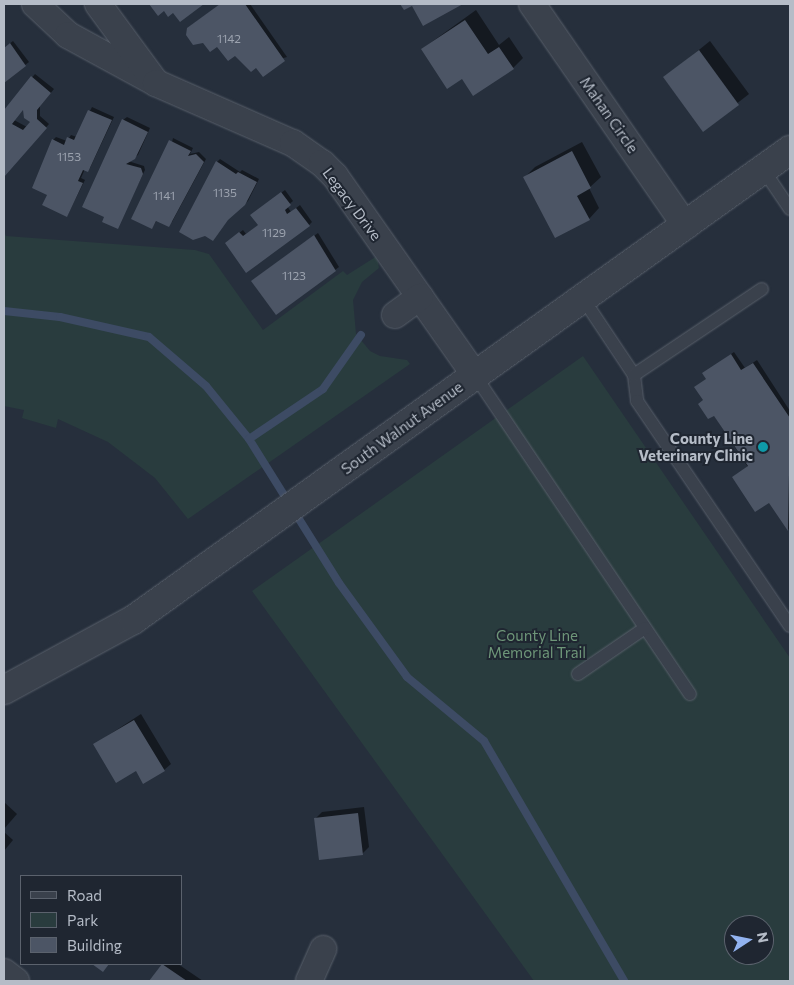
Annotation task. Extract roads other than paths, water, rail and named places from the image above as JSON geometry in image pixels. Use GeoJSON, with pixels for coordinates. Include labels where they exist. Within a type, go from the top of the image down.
{"type":"FeatureCollection","features":[{"type":"Feature","properties":{"kind":"street","name":"Legacy Drive"},"geometry":{"type":"LineString","coordinates":[[35,4],[68,36],[156,83],[309,152],[334,176],[474,374]]}},
{"type":"Feature","properties":{"kind":"street","name":"Legacy Drive"},"geometry":{"type":"LineString","coordinates":[[98,4],[156,83]]}},
{"type":"Feature","properties":{"kind":"street","name":"Mahan Circle"},"geometry":{"type":"LineString","coordinates":[[532,4],[686,226]]}},
{"type":"Feature","properties":{"kind":"street","name":"South Walnut Avenue"},"geometry":{"type":"LineString","coordinates":[[4,690],[63,661],[133,620],[352,465],[474,374],[584,300],[790,150]]}},
{"type":"Feature","properties":{"kind":"street"},"geometry":{"type":"LineString","coordinates":[[394,315],[420,297]]}},
{"type":"Feature","properties":{"kind":"street"},"geometry":{"type":"LineString","coordinates":[[309,981],[323,948]]}},
{"type":"Feature","properties":{"kind":"street"},"geometry":{"type":"LineString","coordinates":[[4,972],[16,981]]}},
{"type":"Feature","properties":{"kind":"lane"},"geometry":{"type":"LineString","coordinates":[[762,169],[790,209]]}},
{"type":"Feature","properties":{"kind":"lane"},"geometry":{"type":"LineString","coordinates":[[634,375],[762,289]]}},
{"type":"Feature","properties":{"kind":"lane"},"geometry":{"type":"LineString","coordinates":[[584,300],[634,375],[637,401],[790,626]]}},
{"type":"Feature","properties":{"kind":"lane"},"geometry":{"type":"LineString","coordinates":[[474,374],[690,694]]}},
{"type":"Feature","properties":{"kind":"lane"},"geometry":{"type":"LineString","coordinates":[[578,674],[645,628]]}},
{"type":"Feature","properties":{"kind":"waterway"},"geometry":{"type":"LineString","coordinates":[[4,311],[60,317],[149,337],[206,386],[249,439],[339,583],[407,677],[484,741],[624,981]]}},
{"type":"Feature","properties":{"kind":"waterway"},"geometry":{"type":"LineString","coordinates":[[249,439],[323,389],[361,335]]}},
{"type":"Feature","properties":{"kind":"place","name":"County Line Veterinary Clinic"},"geometry":{"type":"Point","coordinates":[763,447]}},
{"type":"Feature","properties":{"kind":"park label","name":"County Line Memorial Trail"},"geometry":{"type":"Point","coordinates":[537,644]}}]}
